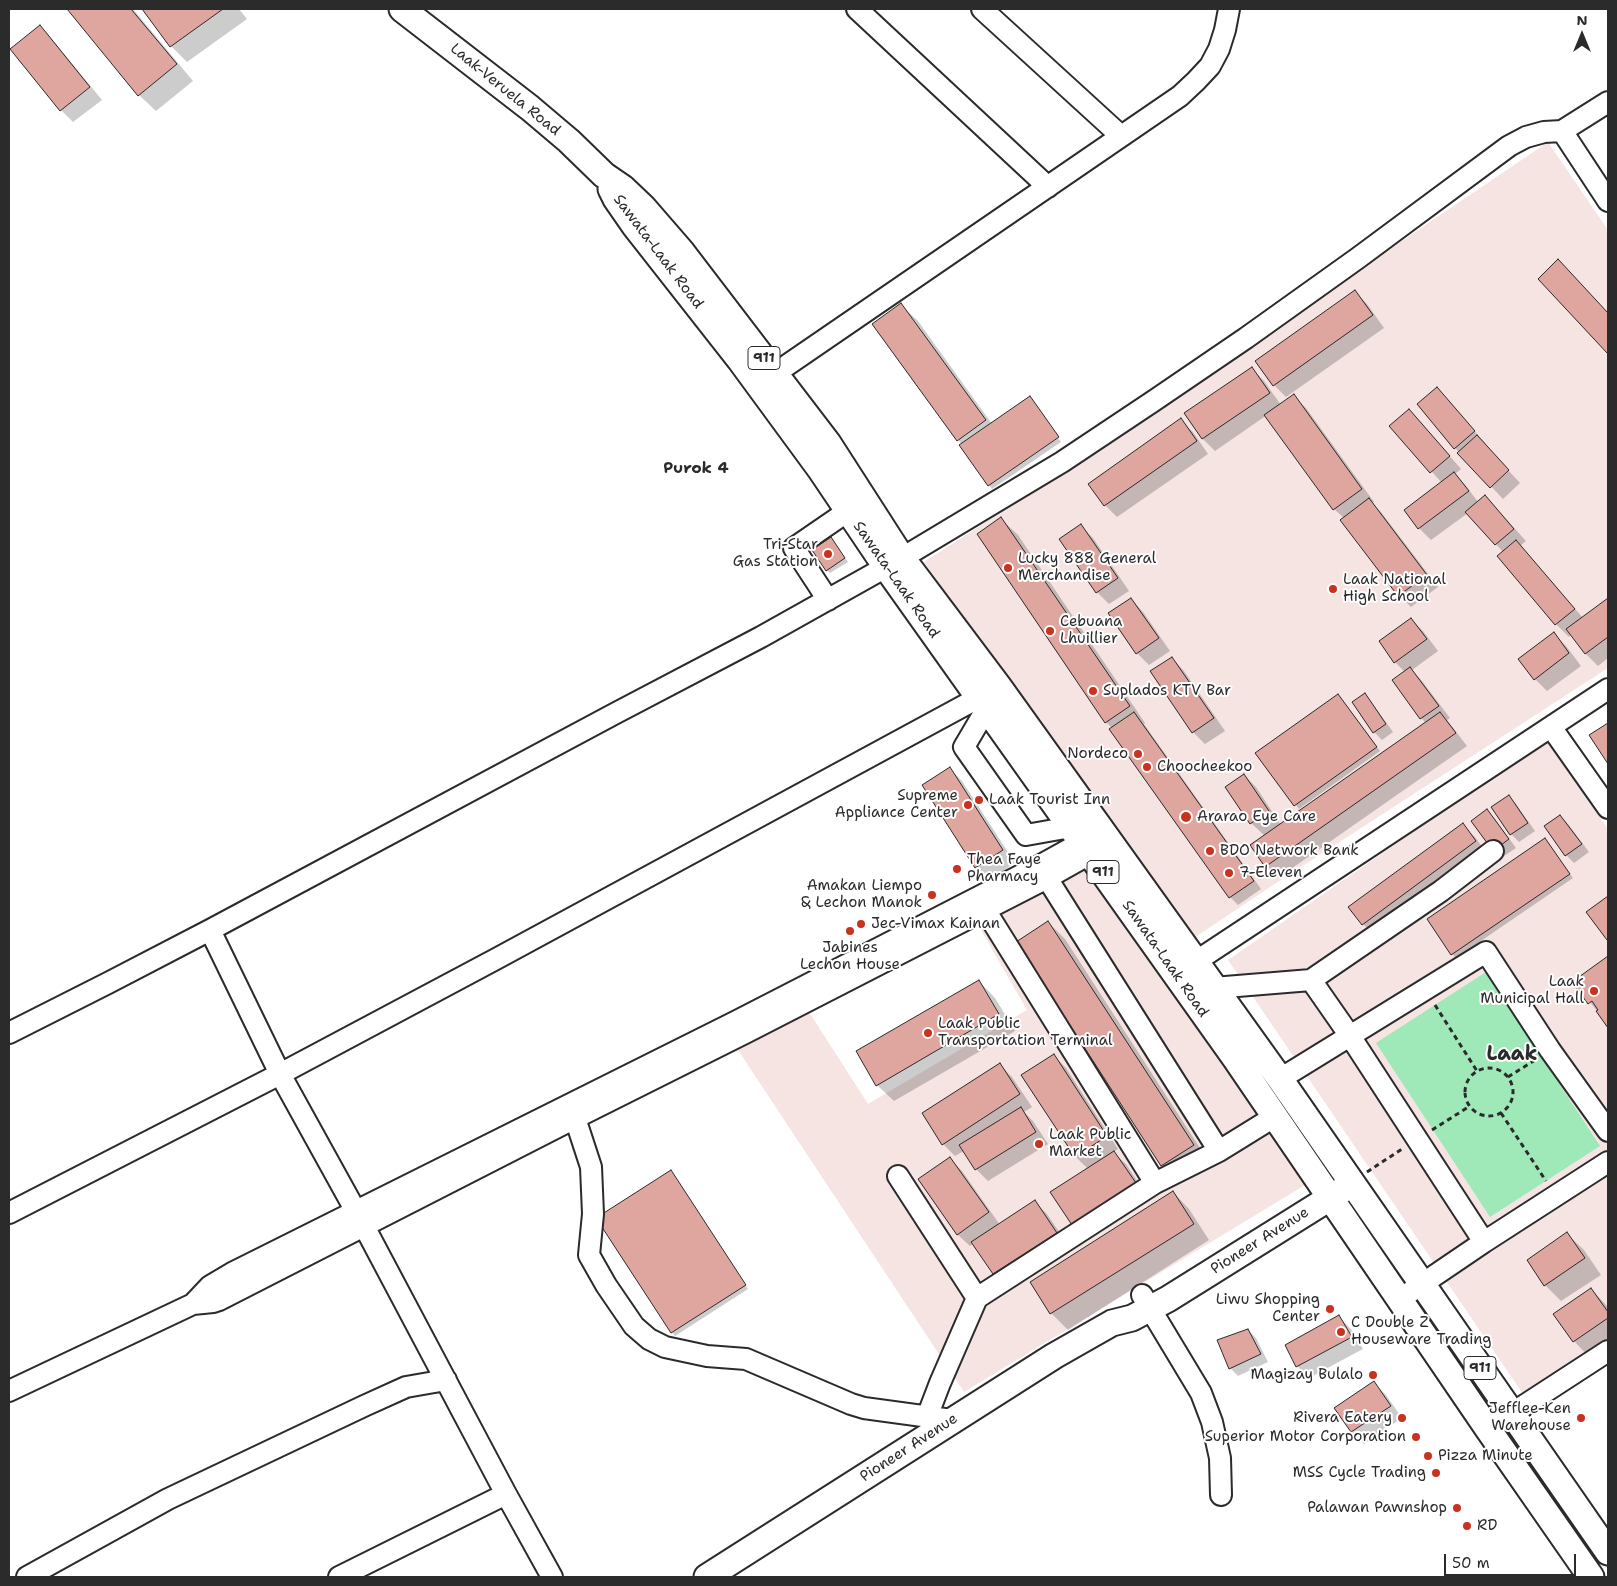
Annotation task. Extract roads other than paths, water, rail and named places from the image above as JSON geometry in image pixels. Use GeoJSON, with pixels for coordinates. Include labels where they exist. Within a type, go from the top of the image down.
{"type":"FeatureCollection","features":[{"type":"Feature","properties":{"kind":"main road","name":"Laak-Veruela Road"},"geometry":{"type":"LineString","coordinates":[[402,9],[530,108],[569,141],[604,175]]}},
{"type":"Feature","properties":{"kind":"main road","name":"Sawata-Laak Road"},"geometry":{"type":"LineString","coordinates":[[604,175],[623,188],[643,207],[682,252],[767,379],[820,469],[848,511],[894,563],[1092,839],[1274,1117],[1587,1571]]}},
{"type":"Feature","properties":{"kind":"main road","name":"Sawata-Laak Road"},"geometry":{"type":"LineString","coordinates":[[767,379],[828,443],[894,563]]}},
{"type":"Feature","properties":{"kind":"main road","name":"Sawata-Laak Road"},"geometry":{"type":"LineString","coordinates":[[989,697],[1092,839],[1195,962],[1214,988],[1280,1079],[1608,1550]]}},
{"type":"Feature","properties":{"kind":"main road","name":"Pioneer Avenue"},"geometry":{"type":"LineString","coordinates":[[707,1577],[1054,1356],[1112,1323],[1132,1318],[1146,1302],[1348,1177]]}},
{"type":"Feature","properties":{"kind":"street"},"geometry":{"type":"LineString","coordinates":[[856,9],[1048,187]]}},
{"type":"Feature","properties":{"kind":"street"},"geometry":{"type":"LineString","coordinates":[[982,9],[1121,136]]}},
{"type":"Feature","properties":{"kind":"street"},"geometry":{"type":"LineString","coordinates":[[767,379],[1180,96],[1210,66],[1219,49],[1229,9]]}},
{"type":"Feature","properties":{"kind":"street"},"geometry":{"type":"LineString","coordinates":[[9,1033],[210,930],[581,731],[761,637],[894,563],[1062,462],[1155,400],[1358,258],[1509,146],[1526,136],[1562,131],[1608,102]]}},
{"type":"Feature","properties":{"kind":"street"},"geometry":{"type":"LineString","coordinates":[[1562,131],[1608,201]]}},
{"type":"Feature","properties":{"kind":"street"},"geometry":{"type":"LineString","coordinates":[[828,600],[794,548],[848,511]]}},
{"type":"Feature","properties":{"kind":"street"},"geometry":{"type":"LineString","coordinates":[[1195,962],[1608,689]]}},
{"type":"Feature","properties":{"kind":"street"},"geometry":{"type":"LineString","coordinates":[[989,697],[964,747],[1026,835],[1092,839]]}},
{"type":"Feature","properties":{"kind":"street"},"geometry":{"type":"LineString","coordinates":[[9,1213],[280,1074],[989,697]]}},
{"type":"Feature","properties":{"kind":"street"},"geometry":{"type":"LineString","coordinates":[[1550,727],[1608,808]]}},
{"type":"Feature","properties":{"kind":"street"},"geometry":{"type":"LineString","coordinates":[[360,1218],[726,1026],[1043,872],[1092,839]]}},
{"type":"Feature","properties":{"kind":"street"},"geometry":{"type":"LineString","coordinates":[[1214,988],[1311,980],[1441,890],[1492,851]]}},
{"type":"Feature","properties":{"kind":"street"},"geometry":{"type":"LineString","coordinates":[[1043,872],[1219,1151]]}},
{"type":"Feature","properties":{"kind":"street"},"geometry":{"type":"LineString","coordinates":[[9,1391],[193,1304],[210,1286],[232,1273],[360,1218],[575,1118],[747,1032],[982,903]]}},
{"type":"Feature","properties":{"kind":"street"},"geometry":{"type":"LineString","coordinates":[[982,903],[1155,1183]]}},
{"type":"Feature","properties":{"kind":"street"},"geometry":{"type":"LineString","coordinates":[[210,930],[280,1074],[360,1218],[552,1577]]}},
{"type":"Feature","properties":{"kind":"street"},"geometry":{"type":"LineString","coordinates":[[1280,1079],[1486,952],[1550,1050],[1608,1132]]}},
{"type":"Feature","properties":{"kind":"street"},"geometry":{"type":"LineString","coordinates":[[1311,980],[1350,1036],[1484,1242]]}},
{"type":"Feature","properties":{"kind":"street"},"geometry":{"type":"LineString","coordinates":[[927,1417],[977,1298],[1155,1183],[1219,1151],[1274,1117]]}},
{"type":"Feature","properties":{"kind":"street"},"geometry":{"type":"LineString","coordinates":[[575,1118],[591,1168],[593,1214],[590,1254],[606,1286],[634,1326],[650,1339],[665,1347],[707,1356],[746,1359],[851,1404],[871,1409],[952,1420]]}},
{"type":"Feature","properties":{"kind":"street"},"geometry":{"type":"LineString","coordinates":[[1400,1299],[1608,1162]]}},
{"type":"Feature","properties":{"kind":"street"},"geometry":{"type":"LineString","coordinates":[[898,1176],[977,1298]]}},
{"type":"Feature","properties":{"kind":"street"},"geometry":{"type":"LineString","coordinates":[[1146,1302],[1201,1393],[1212,1422],[1220,1458],[1221,1495]]}},
{"type":"Feature","properties":{"kind":"street"},"geometry":{"type":"LineString","coordinates":[[1488,1430],[1608,1351]]}},
{"type":"Feature","properties":{"kind":"street"},"geometry":{"type":"LineString","coordinates":[[27,1577],[168,1499],[364,1406],[406,1387],[446,1380]]}},
{"type":"Feature","properties":{"kind":"street"},"geometry":{"type":"LineString","coordinates":[[339,1577],[506,1494]]}},
{"type":"Feature","properties":{"kind":"street"},"geometry":{"type":"LineString","coordinates":[[1587,1571],[1608,1550]]}},
{"type":"Feature","properties":{"kind":"place","name":"Tri-Star Gas Station"},"geometry":{"type":"Point","coordinates":[828,554]}},
{"type":"Feature","properties":{"kind":"place","name":"Lucky 888 General Merchandise"},"geometry":{"type":"Point","coordinates":[1008,568]}},
{"type":"Feature","properties":{"kind":"place","name":"Laak National High School"},"geometry":{"type":"Point","coordinates":[1333,589]}},
{"type":"Feature","properties":{"kind":"place","name":"Cebuana Lhuillier"},"geometry":{"type":"Point","coordinates":[1050,631]}},
{"type":"Feature","properties":{"kind":"place","name":"Suplados KTV Bar"},"geometry":{"type":"Point","coordinates":[1093,691]}},
{"type":"Feature","properties":{"kind":"place","name":"Nordeco"},"geometry":{"type":"Point","coordinates":[1138,754]}},
{"type":"Feature","properties":{"kind":"place","name":"Choocheekoo"},"geometry":{"type":"Point","coordinates":[1147,767]}},
{"type":"Feature","properties":{"kind":"place","name":"Laak Tourist Inn"},"geometry":{"type":"Point","coordinates":[979,800]}},
{"type":"Feature","properties":{"kind":"place","name":"Supreme Appliance Center"},"geometry":{"type":"Point","coordinates":[968,805]}},
{"type":"Feature","properties":{"kind":"place","name":"Ararao Eye Care"},"geometry":{"type":"Point","coordinates":[1186,817]}},
{"type":"Feature","properties":{"kind":"place","name":"BDO Network Bank"},"geometry":{"type":"Point","coordinates":[1210,851]}},
{"type":"Feature","properties":{"kind":"place","name":"Thea Faye Pharmacy"},"geometry":{"type":"Point","coordinates":[957,869]}},
{"type":"Feature","properties":{"kind":"place","name":"7-Eleven"},"geometry":{"type":"Point","coordinates":[1229,873]}},
{"type":"Feature","properties":{"kind":"place","name":"Amakan Liempo & Lechon Manok"},"geometry":{"type":"Point","coordinates":[932,895]}},
{"type":"Feature","properties":{"kind":"place","name":"Jec-Vimax Kainan"},"geometry":{"type":"Point","coordinates":[861,924]}},
{"type":"Feature","properties":{"kind":"place","name":"Jabines Lechon House"},"geometry":{"type":"Point","coordinates":[850,931]}},
{"type":"Feature","properties":{"kind":"place","name":"Laak Municipal Hall"},"geometry":{"type":"Point","coordinates":[1594,991]}},
{"type":"Feature","properties":{"kind":"place","name":"Laak Public Transportation Terminal"},"geometry":{"type":"Point","coordinates":[928,1033]}},
{"type":"Feature","properties":{"kind":"place","name":"Laak Public Market"},"geometry":{"type":"Point","coordinates":[1039,1144]}},
{"type":"Feature","properties":{"kind":"place","name":"Liwu Shopping Center"},"geometry":{"type":"Point","coordinates":[1330,1309]}},
{"type":"Feature","properties":{"kind":"place","name":"C Double Z Houseware Trading"},"geometry":{"type":"Point","coordinates":[1341,1332]}},
{"type":"Feature","properties":{"kind":"place","name":"Magizay Bulalo"},"geometry":{"type":"Point","coordinates":[1373,1375]}},
{"type":"Feature","properties":{"kind":"place","name":"Rivera Eatery"},"geometry":{"type":"Point","coordinates":[1402,1418]}},
{"type":"Feature","properties":{"kind":"place","name":"Jefflee-Ken Warehouse"},"geometry":{"type":"Point","coordinates":[1581,1418]}},
{"type":"Feature","properties":{"kind":"place","name":"Superior Motor Corporation"},"geometry":{"type":"Point","coordinates":[1416,1437]}},
{"type":"Feature","properties":{"kind":"place","name":"Pizza Minute"},"geometry":{"type":"Point","coordinates":[1428,1456]}},
{"type":"Feature","properties":{"kind":"place","name":"MSS Cycle Trading"},"geometry":{"type":"Point","coordinates":[1436,1473]}},
{"type":"Feature","properties":{"kind":"place","name":"Palawan Pawnshop"},"geometry":{"type":"Point","coordinates":[1457,1508]}},
{"type":"Feature","properties":{"kind":"place","name":"RD"},"geometry":{"type":"Point","coordinates":[1467,1526]}},
{"type":"Feature","properties":{"kind":"district","name":"Purok 4"},"geometry":{"type":"Point","coordinates":[696,469]}},
{"type":"Feature","properties":{"kind":"district","name":"Laak"},"geometry":{"type":"Point","coordinates":[1512,1055]}}]}
